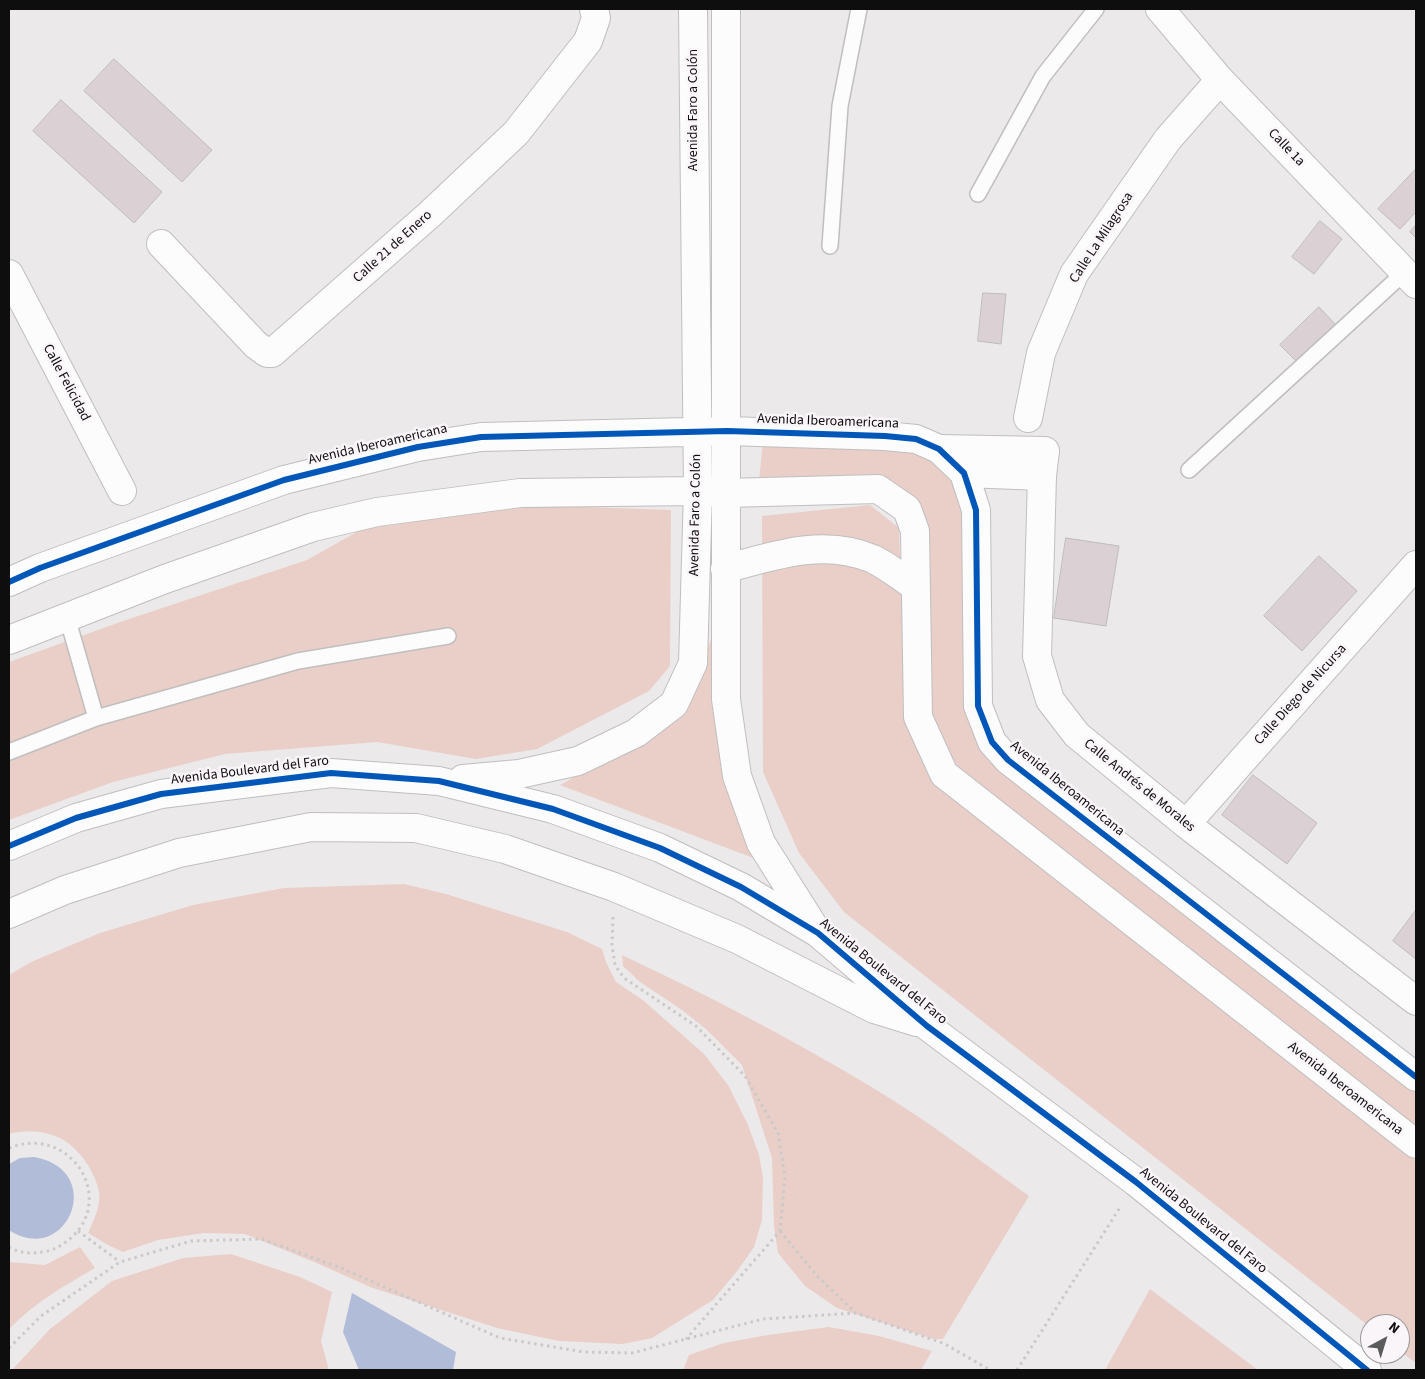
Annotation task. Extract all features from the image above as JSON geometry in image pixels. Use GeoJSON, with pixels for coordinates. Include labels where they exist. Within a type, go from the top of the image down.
{"type":"FeatureCollection","features":[{"type":"Feature","properties":{"kind":"street","name":"Calle 21 de Enero"},"geometry":{"type":"LineString","coordinates":[[161,244],[256,346],[266,353],[272,353],[429,215],[516,133],[588,41],[596,18],[594,9]]}},
{"type":"Feature","properties":{"kind":"street","name":"Avenida Faro a Colón"},"geometry":{"type":"LineString","coordinates":[[439,781],[519,774],[578,761],[636,733],[674,704],[693,663],[698,491],[693,9]]}},
{"type":"Feature","properties":{"kind":"street"},"geometry":{"type":"LineString","coordinates":[[726,9],[726,699],[737,776],[761,843],[818,933]]}},
{"type":"Feature","properties":{"kind":"street","name":"Calle 1a"},"geometry":{"type":"LineString","coordinates":[[1160,9],[1220,80],[1411,278]]}},
{"type":"Feature","properties":{"kind":"street","name":"Calle La Milagrosa"},"geometry":{"type":"LineString","coordinates":[[1028,418],[1042,353],[1074,274],[1168,139],[1220,80]]}},
{"type":"Feature","properties":{"kind":"street","name":"Calle Felicidad"},"geometry":{"type":"LineString","coordinates":[[9,276],[122,491]]}},
{"type":"Feature","properties":{"kind":"street","name":"Avenida Iberoamericana"},"geometry":{"type":"LineString","coordinates":[[9,582],[49,565],[284,480],[418,446],[481,437],[727,431],[885,436],[916,439],[939,449],[964,473],[976,510],[978,706],[992,742],[1008,760],[1416,1077]]}},
{"type":"Feature","properties":{"kind":"street"},"geometry":{"type":"LineString","coordinates":[[939,449],[1044,464]]}},
{"type":"Feature","properties":{"kind":"street"},"geometry":{"type":"LineString","coordinates":[[964,473],[1044,464]]}},
{"type":"Feature","properties":{"kind":"street","name":"Calle Andrés de Morales"},"geometry":{"type":"LineString","coordinates":[[1044,464],[1037,656],[1050,700],[1077,735],[1186,824],[1416,1001]]}},
{"type":"Feature","properties":{"kind":"street","name":"Avenida Iberoamericana"},"geometry":{"type":"LineString","coordinates":[[9,640],[165,579],[313,527],[377,512],[520,493],[698,491],[726,493],[878,489],[907,509],[914,531],[918,717],[944,774],[1416,1144]]}},
{"type":"Feature","properties":{"kind":"street"},"geometry":{"type":"LineString","coordinates":[[725,568],[799,550],[826,548],[853,551],[875,560],[916,586]]}},
{"type":"Feature","properties":{"kind":"street","name":"Calle Diego de Nicursa"},"geometry":{"type":"LineString","coordinates":[[1186,824],[1416,565]]}},
{"type":"Feature","properties":{"kind":"street","name":"Avenida Boulevard del Faro"},"geometry":{"type":"LineString","coordinates":[[9,846],[76,818],[161,794],[331,773],[439,781],[553,809],[660,848],[741,887],[818,933],[927,1026],[1136,1182],[1367,1370]]}},
{"type":"Feature","properties":{"kind":"street","name":"Avenida Boulevard del Faro"},"geometry":{"type":"LineString","coordinates":[[9,914],[65,890],[179,853],[312,827],[416,828],[505,849],[614,887],[737,939],[874,1009],[927,1026]]}},
{"type":"Feature","properties":{"kind":"lane"},"geometry":{"type":"LineString","coordinates":[[830,246],[840,106],[859,9]]}},
{"type":"Feature","properties":{"kind":"lane"},"geometry":{"type":"LineString","coordinates":[[978,194],[1043,76],[1096,9]]}},
{"type":"Feature","properties":{"kind":"lane"},"geometry":{"type":"LineString","coordinates":[[1189,470],[1411,278]]}},
{"type":"Feature","properties":{"kind":"lane"},"geometry":{"type":"LineString","coordinates":[[67,617],[96,718]]}},
{"type":"Feature","properties":{"kind":"lane"},"geometry":{"type":"LineString","coordinates":[[9,752],[96,718],[298,662],[448,636]]}},
{"type":"Feature","properties":{"kind":"path"},"geometry":{"type":"LineString","coordinates":[[614,887],[612,945],[615,965],[624,978],[696,1026],[745,1076],[778,1133],[785,1176],[780,1231],[685,1339]]}},
{"type":"Feature","properties":{"kind":"path"},"geometry":{"type":"LineString","coordinates":[[9,1148],[22,1143],[41,1142],[59,1148],[74,1160],[84,1176],[89,1195],[86,1214],[78,1231],[65,1243],[49,1252],[32,1254],[9,1248]]}},
{"type":"Feature","properties":{"kind":"path"},"geometry":{"type":"LineString","coordinates":[[1017,1370],[1136,1182]]}},
{"type":"Feature","properties":{"kind":"path"},"geometry":{"type":"LineString","coordinates":[[78,1231],[120,1262]]}},
{"type":"Feature","properties":{"kind":"path"},"geometry":{"type":"LineString","coordinates":[[780,1231],[818,1277],[856,1313]]}},
{"type":"Feature","properties":{"kind":"path"},"geometry":{"type":"LineString","coordinates":[[9,1348],[41,1316],[120,1262],[191,1241],[262,1238],[341,1268],[500,1338],[584,1352],[632,1353],[763,1319],[856,1313],[946,1344],[990,1370]]}},
{"type":"Feature","properties":{"kind":"shaded area"},"geometry":{"type":"Polygon","coordinates":[[[763,440],[911,444],[958,477],[970,510],[987,747],[1416,1085],[1416,1138],[946,761],[928,716],[913,501],[759,481],[763,440]]]}},
{"type":"Feature","properties":{"kind":"shaded area"},"geometry":{"type":"Polygon","coordinates":[[[530,505],[671,510],[670,666],[649,691],[537,749],[476,759],[377,742],[225,754],[113,782],[9,820],[9,662],[123,621],[307,560],[362,529],[530,505]]]}},
{"type":"Feature","properties":{"kind":"shaded area"},"geometry":{"type":"Polygon","coordinates":[[[870,505],[899,528],[906,724],[947,792],[1416,1161],[1416,1363],[1410,1358],[1410,1314],[1360,1314],[1360,1319],[844,912],[799,853],[763,772],[762,516],[870,505]]]}},
{"type":"Feature","properties":{"kind":"shaded area"},"geometry":{"type":"Polygon","coordinates":[[[713,634],[717,738],[756,859],[560,785],[637,742],[690,696],[713,634]]]}},
{"type":"Feature","properties":{"kind":"shaded area"},"geometry":{"type":"Polygon","coordinates":[[[404,884],[446,894],[567,932],[602,949],[616,982],[644,1001],[704,1054],[728,1085],[748,1125],[759,1155],[763,1178],[762,1220],[754,1247],[713,1300],[652,1338],[623,1344],[559,1341],[497,1328],[370,1287],[245,1234],[204,1233],[158,1240],[123,1252],[88,1233],[98,1207],[99,1192],[95,1178],[77,1151],[65,1141],[45,1133],[30,1131],[9,1134],[9,975],[31,962],[100,933],[193,905],[284,888],[404,884]]]}},
{"type":"Feature","properties":{"kind":"shaded area"},"geometry":{"type":"Polygon","coordinates":[[[622,955],[748,1018],[870,1086],[931,1125],[1029,1196],[943,1339],[933,1339],[837,1308],[805,1286],[778,1253],[774,1226],[772,1158],[742,1065],[706,1029],[682,1010],[640,982],[623,966],[622,955]]]}},
{"type":"Feature","properties":{"kind":"shaded area"},"geometry":{"type":"Polygon","coordinates":[[[80,1247],[95,1268],[39,1303],[9,1329],[9,1262],[45,1265],[80,1247]]]}},
{"type":"Feature","properties":{"kind":"shaded area"},"geometry":{"type":"Polygon","coordinates":[[[231,1254],[300,1277],[332,1292],[321,1341],[329,1370],[12,1370],[50,1329],[112,1281],[183,1258],[231,1254]]]}},
{"type":"Feature","properties":{"kind":"shaded area"},"geometry":{"type":"Polygon","coordinates":[[[1150,1289],[1258,1370],[1105,1370],[1150,1289]]]}},
{"type":"Feature","properties":{"kind":"shaded area"},"geometry":{"type":"Polygon","coordinates":[[[829,1327],[879,1336],[932,1351],[921,1370],[683,1370],[689,1355],[724,1343],[829,1327]]]}},
{"type":"Feature","properties":{"kind":"water"},"geometry":{"type":"Polygon","coordinates":[[[34,1157],[57,1165],[69,1179],[74,1196],[71,1213],[62,1227],[48,1236],[30,1238],[9,1230],[9,1164],[20,1158],[34,1157]]]}},
{"type":"Feature","properties":{"kind":"water"},"geometry":{"type":"Polygon","coordinates":[[[352,1293],[456,1352],[453,1370],[359,1370],[343,1332],[352,1293]]]}},
{"type":"Feature","properties":{"kind":"building"},"geometry":{"type":"Polygon","coordinates":[[[114,59],[212,150],[182,182],[84,91],[114,59]]]}},
{"type":"Feature","properties":{"kind":"building"},"geometry":{"type":"Polygon","coordinates":[[[61,100],[162,192],[134,223],[33,131],[61,100]]]}},
{"type":"Feature","properties":{"kind":"building"},"geometry":{"type":"Polygon","coordinates":[[[1416,169],[1416,212],[1400,229],[1378,209],[1416,169]]]}},
{"type":"Feature","properties":{"kind":"building"},"geometry":{"type":"Polygon","coordinates":[[[1320,221],[1342,239],[1314,274],[1292,257],[1320,221]]]}},
{"type":"Feature","properties":{"kind":"building"},"geometry":{"type":"Polygon","coordinates":[[[1416,225],[1416,238],[1410,232],[1416,225]]]}},
{"type":"Feature","properties":{"kind":"building"},"geometry":{"type":"Polygon","coordinates":[[[983,293],[1006,294],[1001,344],[978,341],[983,293]]]}},
{"type":"Feature","properties":{"kind":"building"},"geometry":{"type":"Polygon","coordinates":[[[1319,307],[1335,324],[1297,362],[1280,345],[1319,307]]]}},
{"type":"Feature","properties":{"kind":"building"},"geometry":{"type":"Polygon","coordinates":[[[1066,538],[1119,546],[1106,626],[1054,618],[1066,538]]]}},
{"type":"Feature","properties":{"kind":"building"},"geometry":{"type":"Polygon","coordinates":[[[1319,556],[1357,591],[1302,651],[1264,616],[1319,556]]]}},
{"type":"Feature","properties":{"kind":"building"},"geometry":{"type":"Polygon","coordinates":[[[1253,775],[1317,823],[1287,864],[1222,815],[1253,775]]]}},
{"type":"Feature","properties":{"kind":"building"},"geometry":{"type":"Polygon","coordinates":[[[1416,910],[1416,959],[1393,941],[1416,910]]]}},
{"type":"Feature","properties":{"kind":"cycle path"},"geometry":{"type":"LineString","coordinates":[[9,582],[40,568],[284,480],[418,447],[481,437],[727,431],[885,436],[916,439],[939,449],[964,473],[976,510],[978,706],[992,742],[1008,760],[1416,1077]]}},
{"type":"Feature","properties":{"kind":"cycle path"},"geometry":{"type":"LineString","coordinates":[[9,846],[76,818],[161,794],[331,773],[439,781],[553,809],[660,848],[741,887],[818,933],[927,1026],[1136,1182],[1367,1370]]}}]}
